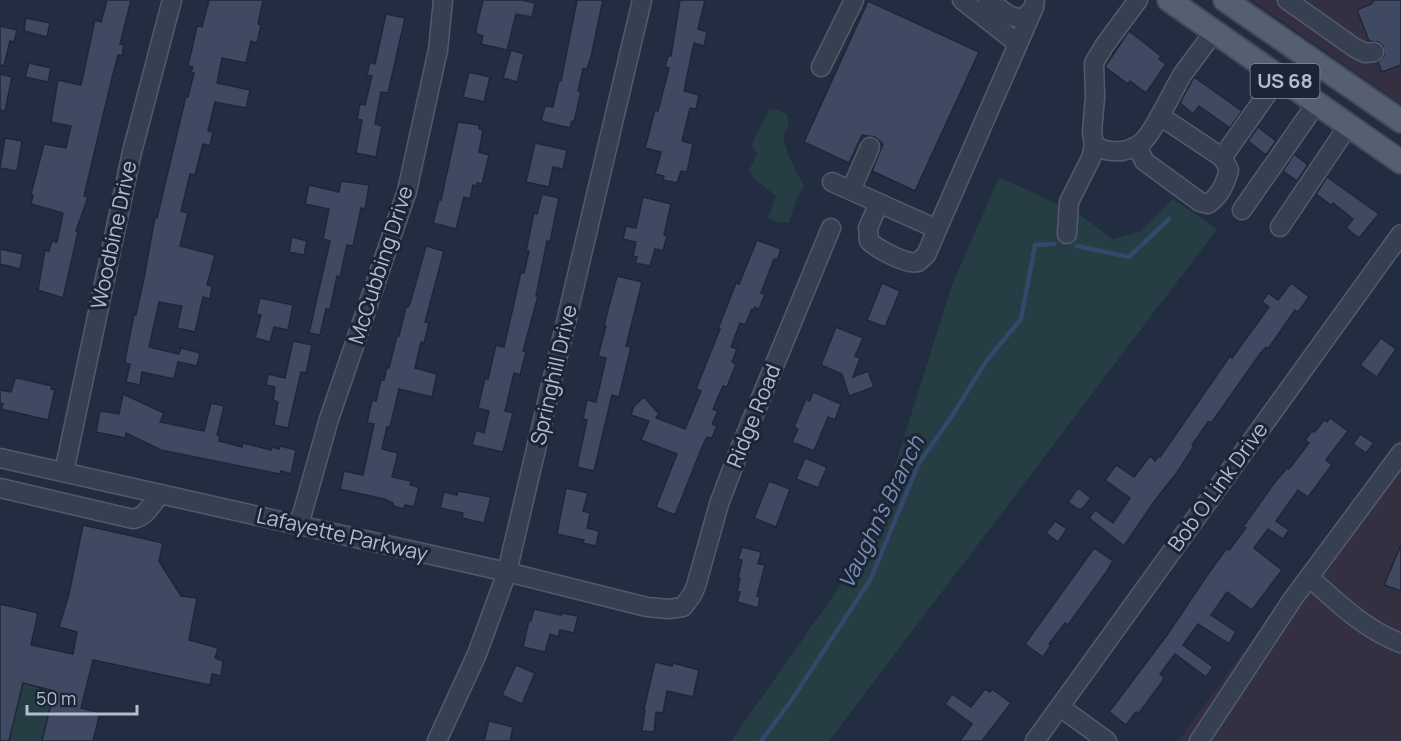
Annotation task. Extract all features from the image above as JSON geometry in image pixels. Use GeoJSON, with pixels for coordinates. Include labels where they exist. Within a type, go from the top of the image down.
{"type":"FeatureCollection","features":[{"type":"Feature","properties":{"kind":"main road","name":"US 68"},"geometry":{"type":"LineString","coordinates":[[1169,0],[1401,162]]}},
{"type":"Feature","properties":{"kind":"main road","name":"US 68"},"geometry":{"type":"LineString","coordinates":[[1225,0],[1401,121]]}},
{"type":"Feature","properties":{"kind":"main road"},"geometry":{"type":"LineString","coordinates":[[1372,142],[1401,145]]}},
{"type":"Feature","properties":{"kind":"street","name":"Woodbine Drive"},"geometry":{"type":"LineString","coordinates":[[64,472],[132,152],[172,0]]}},
{"type":"Feature","properties":{"kind":"street","name":"McCubbing Drive"},"geometry":{"type":"LineString","coordinates":[[299,525],[329,419],[407,191],[438,50],[443,0]]}},
{"type":"Feature","properties":{"kind":"street","name":"Springhill Drive"},"geometry":{"type":"LineString","coordinates":[[437,741],[482,643],[507,572],[642,0]]}},
{"type":"Feature","properties":{"kind":"street"},"geometry":{"type":"LineString","coordinates":[[821,67],[854,0]]}},
{"type":"Feature","properties":{"kind":"street"},"geometry":{"type":"LineString","coordinates":[[963,0],[1017,43]]}},
{"type":"Feature","properties":{"kind":"street"},"geometry":{"type":"LineString","coordinates":[[988,0],[1010,16],[1023,19],[1035,4]]}},
{"type":"Feature","properties":{"kind":"street"},"geometry":{"type":"LineString","coordinates":[[1067,234],[1069,202],[1091,158],[1094,145],[1092,132],[1095,97],[1094,63],[1138,0]]}},
{"type":"Feature","properties":{"kind":"street"},"geometry":{"type":"LineString","coordinates":[[1287,0],[1365,54],[1374,52]]}},
{"type":"Feature","properties":{"kind":"street"},"geometry":{"type":"LineString","coordinates":[[879,203],[868,228],[869,241],[877,249],[911,262],[919,262],[926,255],[1035,4]]}},
{"type":"Feature","properties":{"kind":"street"},"geometry":{"type":"LineString","coordinates":[[1094,145],[1113,152],[1138,147],[1148,136],[1182,75],[1214,32]]}},
{"type":"Feature","properties":{"kind":"street"},"geometry":{"type":"LineString","coordinates":[[1222,158],[1279,77]]}},
{"type":"Feature","properties":{"kind":"street"},"geometry":{"type":"LineString","coordinates":[[1242,210],[1316,104]]}},
{"type":"Feature","properties":{"kind":"street"},"geometry":{"type":"LineString","coordinates":[[1138,147],[1144,161],[1200,202],[1208,204],[1225,184],[1229,170],[1222,158],[1160,116]]}},
{"type":"Feature","properties":{"kind":"street"},"geometry":{"type":"LineString","coordinates":[[1280,227],[1348,126]]}},
{"type":"Feature","properties":{"kind":"street"},"geometry":{"type":"LineString","coordinates":[[851,190],[870,147]]}},
{"type":"Feature","properties":{"kind":"street"},"geometry":{"type":"LineString","coordinates":[[832,182],[937,229]]}},
{"type":"Feature","properties":{"kind":"street","name":"Ridge Road"},"geometry":{"type":"LineString","coordinates":[[683,607],[696,586],[719,504],[739,450],[831,228]]}},
{"type":"Feature","properties":{"kind":"street","name":"Bob O Link Drive"},"geometry":{"type":"LineString","coordinates":[[1035,741],[1401,234]]}},
{"type":"Feature","properties":{"kind":"street"},"geometry":{"type":"LineString","coordinates":[[1199,741],[1309,577],[1401,453]]}},
{"type":"Feature","properties":{"kind":"street","name":"Lafayette Parkway"},"geometry":{"type":"LineString","coordinates":[[0,458],[507,572],[647,607],[669,609],[683,607]]}},
{"type":"Feature","properties":{"kind":"street"},"geometry":{"type":"LineString","coordinates":[[0,488],[133,519],[145,514],[160,494]]}},
{"type":"Feature","properties":{"kind":"street"},"geometry":{"type":"LineString","coordinates":[[1309,577],[1348,613],[1387,638],[1401,644]]}},
{"type":"Feature","properties":{"kind":"street"},"geometry":{"type":"LineString","coordinates":[[1060,707],[1107,741]]}},
{"type":"Feature","properties":{"kind":"shaded area"},"geometry":{"type":"Polygon","coordinates":[[[1252,0],[1401,0],[1401,104],[1252,0]]]}},
{"type":"Feature","properties":{"kind":"shaded area"},"geometry":{"type":"Polygon","coordinates":[[[1401,438],[1401,741],[1178,741],[1401,438]]]}},
{"type":"Feature","properties":{"kind":"green space"},"geometry":{"type":"Polygon","coordinates":[[[774,109],[787,114],[788,121],[784,137],[786,148],[804,186],[795,203],[789,223],[777,222],[768,218],[776,196],[753,178],[749,170],[757,154],[752,147],[754,139],[769,110],[774,109]]]}},
{"type":"Feature","properties":{"kind":"green space"},"geometry":{"type":"Polygon","coordinates":[[[999,177],[1077,213],[1113,239],[1140,232],[1173,199],[1217,229],[829,741],[731,741],[871,542],[951,288],[999,177]]]}},
{"type":"Feature","properties":{"kind":"green space"},"geometry":{"type":"Polygon","coordinates":[[[23,683],[54,691],[42,741],[9,741],[23,683]]]}},
{"type":"Feature","properties":{"kind":"building"},"geometry":{"type":"Polygon","coordinates":[[[107,0],[131,0],[120,44],[124,45],[122,56],[118,55],[110,86],[84,196],[88,197],[76,231],[78,232],[63,298],[38,290],[45,250],[49,251],[52,241],[57,242],[63,213],[31,204],[33,195],[31,194],[44,144],[66,148],[71,126],[51,122],[58,80],[81,85],[95,20],[101,22],[107,0]]]}},
{"type":"Feature","properties":{"kind":"building"},"geometry":{"type":"Polygon","coordinates":[[[209,0],[263,0],[257,43],[251,41],[246,63],[222,58],[217,83],[250,90],[246,108],[215,102],[208,131],[213,132],[210,146],[203,144],[195,175],[190,174],[181,211],[188,213],[180,246],[215,255],[207,285],[212,286],[210,299],[203,297],[195,332],[177,328],[182,306],[159,302],[149,347],[179,354],[181,348],[200,353],[197,366],[178,362],[174,379],[142,372],[140,385],[126,382],[130,364],[125,363],[126,355],[155,217],[157,218],[186,96],[188,97],[194,73],[191,72],[193,67],[188,66],[197,26],[202,27],[209,0]]]}},
{"type":"Feature","properties":{"kind":"building"},"geometry":{"type":"Polygon","coordinates":[[[483,0],[522,0],[535,3],[532,17],[516,14],[507,50],[481,44],[483,36],[477,34],[476,29],[483,0]]]}},
{"type":"Feature","properties":{"kind":"building"},"geometry":{"type":"Polygon","coordinates":[[[577,0],[603,0],[591,57],[587,69],[583,69],[578,91],[581,91],[574,122],[572,121],[570,128],[541,121],[545,106],[553,107],[559,80],[561,81],[577,0]]]}},
{"type":"Feature","properties":{"kind":"building"},"geometry":{"type":"Polygon","coordinates":[[[680,0],[705,0],[698,29],[707,32],[704,46],[694,43],[684,91],[699,95],[696,109],[690,108],[682,141],[693,144],[687,172],[681,171],[677,183],[663,180],[664,176],[655,174],[661,152],[645,148],[655,110],[658,111],[669,68],[665,67],[668,56],[671,56],[680,0]]]}},
{"type":"Feature","properties":{"kind":"building"},"geometry":{"type":"Polygon","coordinates":[[[1374,0],[1401,0],[1401,65],[1382,72],[1378,62],[1384,56],[1383,46],[1378,42],[1369,41],[1357,10],[1371,4],[1374,0]]]}},
{"type":"Feature","properties":{"kind":"building"},"geometry":{"type":"Polygon","coordinates":[[[868,1],[979,52],[915,191],[872,171],[883,144],[875,137],[862,135],[849,163],[804,142],[868,1]]]}},
{"type":"Feature","properties":{"kind":"building"},"geometry":{"type":"Polygon","coordinates":[[[386,14],[405,18],[388,93],[381,92],[375,124],[382,126],[376,157],[356,153],[362,120],[357,119],[360,104],[365,105],[372,76],[367,75],[370,62],[375,64],[386,14]]]}},
{"type":"Feature","properties":{"kind":"building"},"geometry":{"type":"Polygon","coordinates":[[[26,18],[50,23],[47,37],[24,31],[26,18]]]}},
{"type":"Feature","properties":{"kind":"building"},"geometry":{"type":"Polygon","coordinates":[[[0,26],[17,30],[14,42],[10,41],[4,66],[0,65],[0,26]]]}},
{"type":"Feature","properties":{"kind":"building"},"geometry":{"type":"Polygon","coordinates":[[[1129,31],[1161,56],[1159,59],[1166,64],[1146,93],[1130,81],[1128,84],[1105,67],[1129,31]]]}},
{"type":"Feature","properties":{"kind":"building"},"geometry":{"type":"Polygon","coordinates":[[[511,50],[524,54],[517,82],[503,78],[511,50]]]}},
{"type":"Feature","properties":{"kind":"building"},"geometry":{"type":"Polygon","coordinates":[[[29,63],[51,68],[48,82],[25,77],[29,63]]]}},
{"type":"Feature","properties":{"kind":"building"},"geometry":{"type":"Polygon","coordinates":[[[469,72],[490,77],[484,102],[463,97],[469,72]]]}},
{"type":"Feature","properties":{"kind":"building"},"geometry":{"type":"Polygon","coordinates":[[[0,74],[12,77],[5,111],[0,110],[0,74]]]}},
{"type":"Feature","properties":{"kind":"building"},"geometry":{"type":"Polygon","coordinates":[[[1194,77],[1242,111],[1230,128],[1199,106],[1193,114],[1180,103],[1194,77]]]}},
{"type":"Feature","properties":{"kind":"building"},"geometry":{"type":"Polygon","coordinates":[[[458,122],[479,125],[479,129],[483,130],[479,152],[489,155],[482,184],[473,185],[470,199],[464,197],[456,229],[433,223],[439,200],[441,200],[458,122]]]}},
{"type":"Feature","properties":{"kind":"building"},"geometry":{"type":"Polygon","coordinates":[[[1258,127],[1276,141],[1266,155],[1248,141],[1258,127]]]}},
{"type":"Feature","properties":{"kind":"building"},"geometry":{"type":"Polygon","coordinates":[[[5,138],[22,141],[17,171],[0,168],[5,138]]]}},
{"type":"Feature","properties":{"kind":"building"},"geometry":{"type":"Polygon","coordinates":[[[535,143],[567,150],[563,169],[553,167],[549,187],[526,182],[535,143]]]}},
{"type":"Feature","properties":{"kind":"building"},"geometry":{"type":"Polygon","coordinates":[[[1294,154],[1308,165],[1297,181],[1283,171],[1294,154]]]}},
{"type":"Feature","properties":{"kind":"building"},"geometry":{"type":"Polygon","coordinates":[[[1327,177],[1379,214],[1359,238],[1346,228],[1353,219],[1333,203],[1331,205],[1316,194],[1327,177]]]}},
{"type":"Feature","properties":{"kind":"building"},"geometry":{"type":"Polygon","coordinates":[[[341,181],[369,185],[365,209],[361,208],[353,246],[347,245],[340,277],[337,276],[330,310],[326,309],[320,335],[309,333],[330,241],[323,239],[329,209],[305,204],[309,185],[339,192],[341,181]]]}},
{"type":"Feature","properties":{"kind":"building"},"geometry":{"type":"Polygon","coordinates":[[[542,194],[559,198],[550,242],[547,241],[536,296],[538,296],[523,351],[526,352],[520,375],[514,373],[505,411],[513,413],[503,452],[472,445],[476,430],[484,433],[489,411],[478,408],[485,378],[488,379],[496,345],[504,347],[521,272],[524,273],[529,251],[526,251],[534,213],[537,214],[542,194]]]}},
{"type":"Feature","properties":{"kind":"building"},"geometry":{"type":"Polygon","coordinates":[[[643,197],[671,204],[663,251],[655,249],[650,266],[635,263],[637,257],[633,256],[636,242],[623,239],[626,226],[636,228],[643,197]]]}},
{"type":"Feature","properties":{"kind":"building"},"geometry":{"type":"Polygon","coordinates":[[[292,237],[307,241],[304,255],[289,252],[292,237]]]}},
{"type":"Feature","properties":{"kind":"building"},"geometry":{"type":"Polygon","coordinates":[[[757,240],[781,249],[777,260],[774,259],[761,293],[765,294],[759,309],[755,307],[754,310],[752,309],[745,325],[740,323],[731,347],[737,349],[732,362],[736,364],[727,387],[723,386],[713,409],[718,411],[712,424],[717,426],[712,438],[707,437],[702,447],[675,515],[656,507],[677,454],[641,440],[649,421],[631,415],[634,406],[644,397],[659,414],[656,418],[685,429],[701,391],[696,389],[720,329],[718,329],[736,283],[739,284],[757,240]]]}},
{"type":"Feature","properties":{"kind":"building"},"geometry":{"type":"Polygon","coordinates":[[[426,246],[444,251],[425,322],[429,323],[424,343],[421,342],[415,368],[437,374],[432,397],[399,389],[382,449],[398,453],[392,477],[411,481],[410,485],[419,487],[414,507],[405,505],[404,509],[393,506],[393,503],[384,499],[340,489],[344,471],[363,475],[374,424],[367,423],[372,400],[376,401],[381,380],[384,380],[387,367],[389,368],[426,246]]]}},
{"type":"Feature","properties":{"kind":"building"},"geometry":{"type":"Polygon","coordinates":[[[0,249],[23,254],[20,269],[0,264],[0,249]]]}},
{"type":"Feature","properties":{"kind":"building"},"geometry":{"type":"Polygon","coordinates":[[[617,276],[642,282],[626,346],[631,347],[619,397],[612,395],[594,471],[577,467],[587,420],[583,419],[587,400],[596,402],[606,358],[598,356],[617,276]]]}},
{"type":"Feature","properties":{"kind":"building"},"geometry":{"type":"Polygon","coordinates":[[[882,283],[900,291],[885,327],[867,320],[882,283]]]}},
{"type":"Feature","properties":{"kind":"building"},"geometry":{"type":"Polygon","coordinates":[[[1291,283],[1309,297],[1298,312],[1295,310],[1268,349],[1266,347],[1260,354],[1212,422],[1208,422],[1178,471],[1124,546],[1089,518],[1095,510],[1113,523],[1130,498],[1105,480],[1116,465],[1134,477],[1150,456],[1155,461],[1160,457],[1230,356],[1232,358],[1269,307],[1262,302],[1268,293],[1278,300],[1291,283]]]}},
{"type":"Feature","properties":{"kind":"building"},"geometry":{"type":"Polygon","coordinates":[[[260,298],[293,305],[288,330],[274,327],[270,342],[255,338],[261,315],[256,314],[260,298]]]}},
{"type":"Feature","properties":{"kind":"building"},"geometry":{"type":"Polygon","coordinates":[[[836,327],[863,338],[855,356],[860,358],[853,377],[868,371],[874,387],[849,396],[842,374],[821,365],[836,327]]]}},
{"type":"Feature","properties":{"kind":"building"},"geometry":{"type":"Polygon","coordinates":[[[1381,338],[1396,349],[1377,377],[1360,365],[1381,338]]]}},
{"type":"Feature","properties":{"kind":"building"},"geometry":{"type":"Polygon","coordinates":[[[293,341],[312,345],[306,373],[301,372],[288,428],[274,425],[278,402],[273,400],[275,387],[266,385],[268,374],[285,378],[293,341]]]}},
{"type":"Feature","properties":{"kind":"building"},"geometry":{"type":"Polygon","coordinates":[[[15,379],[52,386],[51,389],[55,390],[48,420],[1,409],[3,404],[0,403],[0,390],[11,392],[15,379]]]}},
{"type":"Feature","properties":{"kind":"building"},"geometry":{"type":"Polygon","coordinates":[[[813,392],[841,404],[835,420],[828,417],[814,451],[792,442],[798,429],[794,427],[806,399],[810,401],[813,392]]]}},
{"type":"Feature","properties":{"kind":"building"},"geometry":{"type":"Polygon","coordinates":[[[123,394],[164,413],[160,422],[204,431],[211,403],[224,406],[217,435],[220,436],[219,441],[242,447],[243,443],[271,450],[272,447],[279,449],[280,446],[296,450],[291,474],[281,471],[280,474],[161,450],[126,433],[125,438],[96,432],[100,411],[119,414],[123,394]]]}},
{"type":"Feature","properties":{"kind":"building"},"geometry":{"type":"Polygon","coordinates":[[[1330,418],[1348,431],[1326,460],[1332,465],[1308,497],[1298,490],[1276,521],[1289,530],[1283,539],[1268,529],[1254,548],[1282,570],[1252,610],[1227,592],[1211,615],[1236,632],[1229,644],[1198,624],[1183,645],[1213,667],[1206,677],[1175,654],[1160,674],[1164,677],[1162,682],[1139,713],[1136,712],[1126,725],[1109,712],[1167,635],[1227,548],[1229,550],[1246,528],[1243,527],[1275,482],[1287,468],[1289,469],[1309,443],[1305,440],[1324,420],[1327,422],[1330,418]]]}},
{"type":"Feature","properties":{"kind":"building"},"geometry":{"type":"Polygon","coordinates":[[[1360,434],[1374,443],[1366,453],[1353,444],[1360,434]]]}},
{"type":"Feature","properties":{"kind":"building"},"geometry":{"type":"Polygon","coordinates":[[[805,458],[827,467],[818,488],[796,479],[805,458]]]}},
{"type":"Feature","properties":{"kind":"building"},"geometry":{"type":"Polygon","coordinates":[[[769,481],[790,489],[776,527],[754,518],[769,481]]]}},
{"type":"Feature","properties":{"kind":"building"},"geometry":{"type":"Polygon","coordinates":[[[566,488],[588,493],[583,511],[590,513],[587,528],[599,531],[596,546],[583,543],[584,540],[557,534],[566,488]]]}},
{"type":"Feature","properties":{"kind":"building"},"geometry":{"type":"Polygon","coordinates":[[[1078,488],[1091,498],[1082,509],[1068,502],[1078,488]]]}},
{"type":"Feature","properties":{"kind":"building"},"geometry":{"type":"Polygon","coordinates":[[[458,491],[491,497],[484,523],[462,518],[463,513],[440,508],[444,492],[457,495],[458,491]]]}},
{"type":"Feature","properties":{"kind":"building"},"geometry":{"type":"Polygon","coordinates":[[[1055,521],[1067,529],[1058,542],[1046,533],[1055,521]]]}},
{"type":"Feature","properties":{"kind":"building"},"geometry":{"type":"Polygon","coordinates":[[[83,525],[163,543],[159,561],[181,596],[197,598],[189,640],[218,648],[215,658],[223,661],[221,676],[212,674],[210,685],[93,660],[81,708],[100,713],[93,741],[42,741],[54,691],[23,683],[9,741],[0,741],[0,604],[38,613],[31,645],[73,654],[77,632],[59,627],[69,594],[83,525]]]}},
{"type":"Feature","properties":{"kind":"building"},"geometry":{"type":"Polygon","coordinates":[[[1401,545],[1401,591],[1384,585],[1401,545]]]}},
{"type":"Feature","properties":{"kind":"building"},"geometry":{"type":"Polygon","coordinates":[[[742,547],[761,553],[758,564],[765,565],[757,596],[760,597],[758,608],[737,602],[740,592],[737,591],[740,578],[738,578],[742,560],[738,559],[742,547]]]}},
{"type":"Feature","properties":{"kind":"building"},"geometry":{"type":"Polygon","coordinates":[[[1094,548],[1113,561],[1068,625],[1065,623],[1049,644],[1051,645],[1043,657],[1025,644],[1094,548]]]}},
{"type":"Feature","properties":{"kind":"building"},"geometry":{"type":"Polygon","coordinates":[[[534,609],[578,616],[574,633],[560,630],[558,637],[550,634],[545,652],[523,647],[534,609]]]}},
{"type":"Feature","properties":{"kind":"building"},"geometry":{"type":"Polygon","coordinates":[[[655,662],[672,666],[673,663],[699,670],[693,697],[667,691],[663,713],[656,712],[654,732],[642,731],[644,709],[655,662]]]}},
{"type":"Feature","properties":{"kind":"building"},"geometry":{"type":"Polygon","coordinates":[[[516,665],[535,673],[522,704],[502,695],[516,665]]]}},
{"type":"Feature","properties":{"kind":"building"},"geometry":{"type":"Polygon","coordinates":[[[985,689],[990,692],[992,689],[1011,703],[982,741],[960,741],[972,724],[945,704],[952,694],[971,707],[985,689]]]}},
{"type":"Feature","properties":{"kind":"building"},"geometry":{"type":"Polygon","coordinates":[[[489,721],[513,727],[510,741],[484,741],[489,721]]]}},
{"type":"Feature","properties":{"kind":"waterway","name":"Vaughn's Branch"},"geometry":{"type":"LineString","coordinates":[[1077,246],[1129,257],[1169,219]]}},
{"type":"Feature","properties":{"kind":"waterway","name":"Vaughn's Branch"},"geometry":{"type":"LineString","coordinates":[[761,741],[791,701],[870,580],[919,463],[987,360],[1021,319],[1035,245],[1054,244]]}}]}
